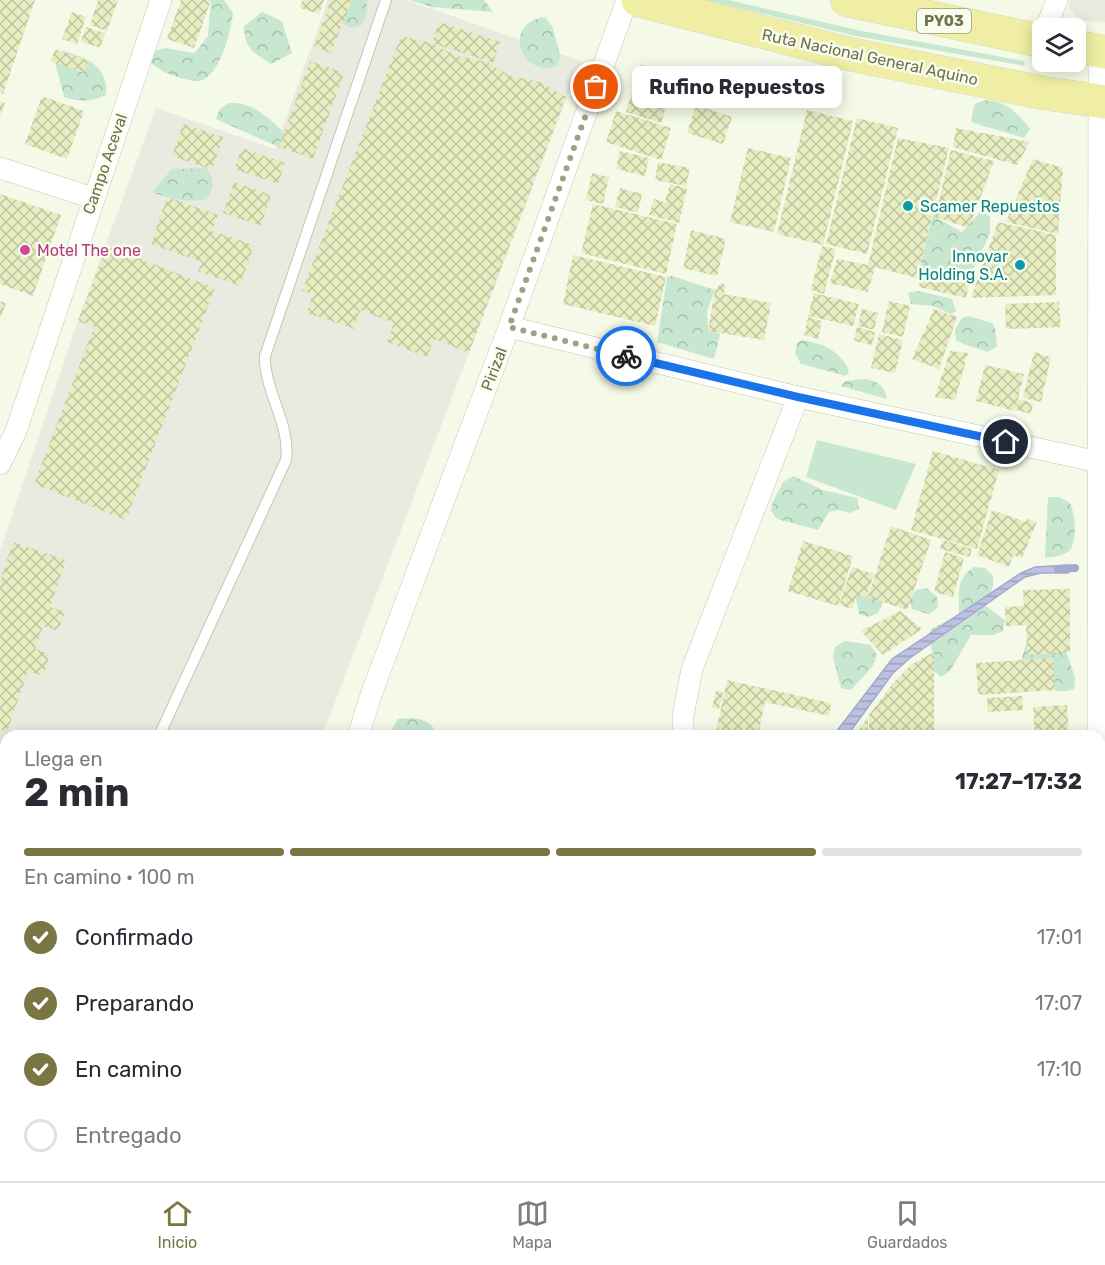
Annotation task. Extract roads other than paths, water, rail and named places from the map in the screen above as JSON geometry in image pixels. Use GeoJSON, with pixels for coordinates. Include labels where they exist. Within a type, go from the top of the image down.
{"type":"FeatureCollection","features":[{"type":"Feature","properties":{"kind":"highway","name":"Ruta Nacional General Aquino"},"geometry":{"type":"LineString","coordinates":[[638,0],[849,54],[1102,102]]}},
{"type":"Feature","properties":{"kind":"highway","name":"PY03"},"geometry":{"type":"LineString","coordinates":[[847,0],[1032,35]]}},
{"type":"Feature","properties":{"kind":"street","name":"Campo Aceval"},"geometry":{"type":"LineString","coordinates":[[0,464],[8,428],[93,198],[161,0]]}},
{"type":"Feature","properties":{"kind":"street","name":"Pirizal"},"geometry":{"type":"LineString","coordinates":[[360,730],[627,0]]}},
{"type":"Feature","properties":{"kind":"street"},"geometry":{"type":"LineString","coordinates":[[1051,18],[1058,0]]}},
{"type":"Feature","properties":{"kind":"street"},"geometry":{"type":"LineString","coordinates":[[1093,50],[1102,102],[1099,462],[1102,685],[1098,730]]}},
{"type":"Feature","properties":{"kind":"street"},"geometry":{"type":"LineString","coordinates":[[0,168],[93,198]]}},
{"type":"Feature","properties":{"kind":"street"},"geometry":{"type":"LineString","coordinates":[[509,327],[798,397],[1099,462]]}},
{"type":"Feature","properties":{"kind":"street"},"geometry":{"type":"LineString","coordinates":[[683,730],[683,716],[692,669],[798,397]]}},
{"type":"Feature","properties":{"kind":"lane"},"geometry":{"type":"LineString","coordinates":[[162,730],[286,460],[286,439],[266,371],[265,356],[386,0]]}},
{"type":"Feature","properties":{"kind":"water"},"geometry":{"type":"Polygon","coordinates":[[[1068,565],[1068,573],[1041,573],[1025,577],[910,658],[893,673],[851,730],[838,730],[892,659],[1021,573],[1035,567],[1068,565]]]}},
{"type":"Feature","properties":{"kind":"waterway"},"geometry":{"type":"LineString","coordinates":[[1058,569],[1075,568]]}},
{"type":"Feature","properties":{"kind":"place","name":"Rufino Repuestos"},"geometry":{"type":"Point","coordinates":[596,87]}},
{"type":"Feature","properties":{"kind":"place","name":"Scamer Repuestos"},"geometry":{"type":"Point","coordinates":[908,206]}},
{"type":"Feature","properties":{"kind":"place","name":"Motel The one"},"geometry":{"type":"Point","coordinates":[25,250]}},
{"type":"Feature","properties":{"kind":"place","name":"Innovar Holding S.A."},"geometry":{"type":"Point","coordinates":[1020,265]}}]}
